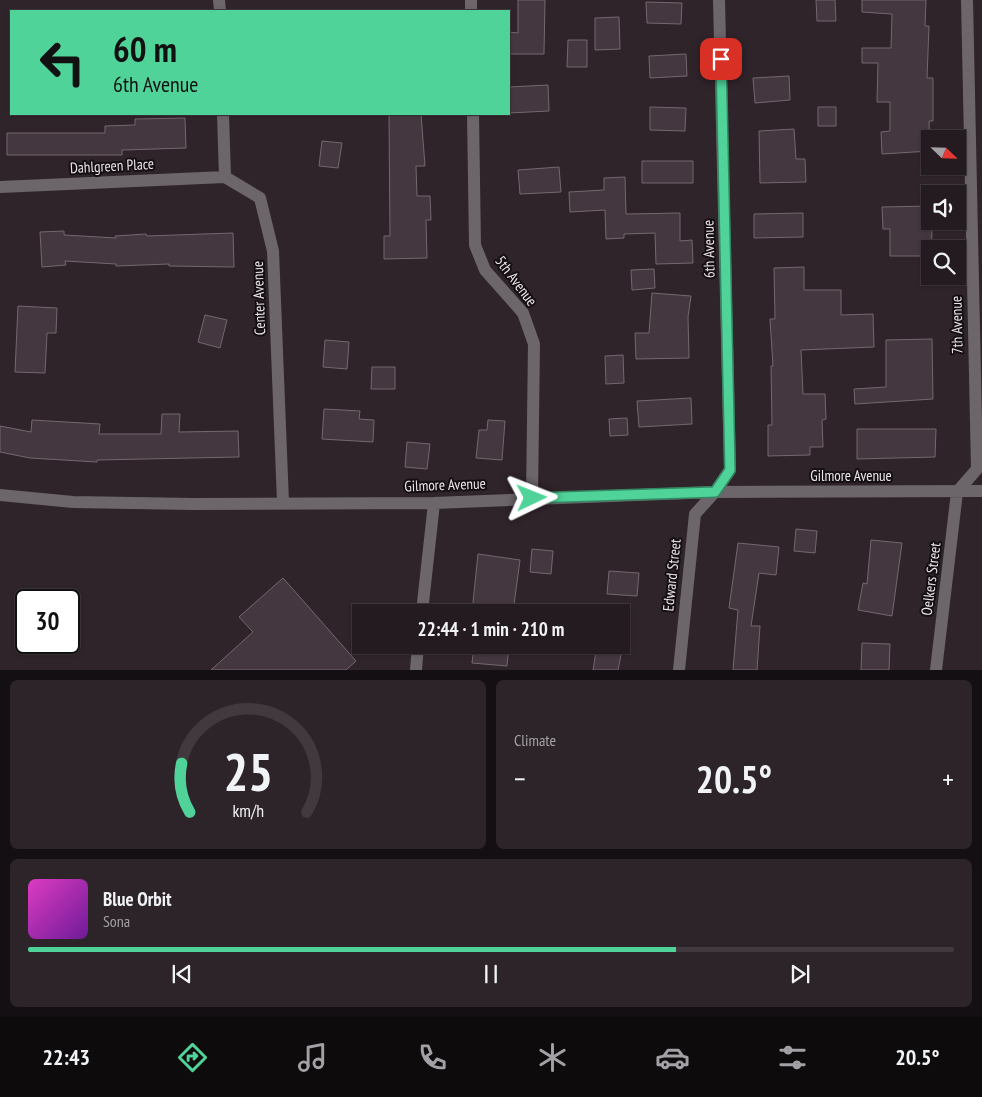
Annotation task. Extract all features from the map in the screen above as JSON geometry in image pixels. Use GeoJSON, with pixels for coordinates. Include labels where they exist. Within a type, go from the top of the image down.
{"type":"FeatureCollection","features":[{"type":"Feature","properties":{"kind":"street","name":"6th Avenue"},"geometry":{"type":"LineString","coordinates":[[715,492],[730,470],[719,0]]}},
{"type":"Feature","properties":{"kind":"street","name":"7th Avenue"},"geometry":{"type":"LineString","coordinates":[[958,492],[977,469],[967,0]]}},
{"type":"Feature","properties":{"kind":"street"},"geometry":{"type":"LineString","coordinates":[[223,115],[225,177]]}},
{"type":"Feature","properties":{"kind":"street","name":"5th Avenue"},"geometry":{"type":"LineString","coordinates":[[473,115],[475,245],[485,270],[523,313],[534,344],[532,498]]}},
{"type":"Feature","properties":{"kind":"street","name":"Dahlgreen Place"},"geometry":{"type":"LineString","coordinates":[[0,187],[225,177]]}},
{"type":"Feature","properties":{"kind":"street","name":"Center Avenue"},"geometry":{"type":"LineString","coordinates":[[225,177],[260,198],[274,251],[283,502]]}},
{"type":"Feature","properties":{"kind":"street","name":"Gilmore Avenue"},"geometry":{"type":"LineString","coordinates":[[0,495],[73,502],[193,504],[283,502],[434,503],[715,492],[982,491]]}},
{"type":"Feature","properties":{"kind":"street","name":"Edward Street"},"geometry":{"type":"LineString","coordinates":[[678,670],[695,514],[715,492]]}},
{"type":"Feature","properties":{"kind":"street","name":"Oelkers Street"},"geometry":{"type":"LineString","coordinates":[[936,670],[958,492]]}},
{"type":"Feature","properties":{"kind":"street"},"geometry":{"type":"LineString","coordinates":[[423,604],[434,503]]}},
{"type":"Feature","properties":{"kind":"street"},"geometry":{"type":"LineString","coordinates":[[416,670],[417,654]]}},
{"type":"Feature","properties":{"kind":"building"},"geometry":{"type":"Polygon","coordinates":[[[518,0],[545,0],[544,54],[510,54],[510,32],[518,33],[518,0]]]}},
{"type":"Feature","properties":{"kind":"building"},"geometry":{"type":"Polygon","coordinates":[[[816,0],[835,0],[836,21],[817,21],[816,0]]]}},
{"type":"Feature","properties":{"kind":"building"},"geometry":{"type":"Polygon","coordinates":[[[862,0],[926,0],[925,26],[929,26],[927,78],[933,78],[933,121],[929,121],[929,130],[921,130],[921,152],[882,154],[881,132],[890,131],[890,102],[877,102],[878,63],[862,63],[862,48],[891,48],[892,14],[862,12],[862,0]]]}},
{"type":"Feature","properties":{"kind":"building"},"geometry":{"type":"Polygon","coordinates":[[[646,2],[682,3],[681,24],[647,23],[646,2]]]}},
{"type":"Feature","properties":{"kind":"building"},"geometry":{"type":"Polygon","coordinates":[[[619,17],[620,49],[595,50],[595,18],[619,17]]]}},
{"type":"Feature","properties":{"kind":"building"},"geometry":{"type":"Polygon","coordinates":[[[568,40],[587,40],[587,67],[567,67],[568,40]]]}},
{"type":"Feature","properties":{"kind":"building"},"geometry":{"type":"Polygon","coordinates":[[[686,54],[687,76],[650,78],[649,56],[686,54]]]}},
{"type":"Feature","properties":{"kind":"building"},"geometry":{"type":"Polygon","coordinates":[[[789,76],[790,100],[755,103],[753,78],[789,76]]]}},
{"type":"Feature","properties":{"kind":"building"},"geometry":{"type":"Polygon","coordinates":[[[548,85],[549,111],[510,113],[510,87],[548,85]]]}},
{"type":"Feature","properties":{"kind":"building"},"geometry":{"type":"Polygon","coordinates":[[[650,107],[686,108],[685,131],[650,130],[650,107]]]}},
{"type":"Feature","properties":{"kind":"building"},"geometry":{"type":"Polygon","coordinates":[[[818,107],[836,107],[836,126],[818,126],[818,107]]]}},
{"type":"Feature","properties":{"kind":"building"},"geometry":{"type":"Polygon","coordinates":[[[389,115],[421,115],[425,166],[416,166],[417,196],[430,196],[431,220],[426,220],[427,258],[384,259],[384,236],[390,236],[389,115]]]}},
{"type":"Feature","properties":{"kind":"building"},"geometry":{"type":"Polygon","coordinates":[[[185,118],[186,148],[122,150],[122,155],[7,155],[7,133],[105,133],[105,126],[135,125],[135,119],[185,118]]]}},
{"type":"Feature","properties":{"kind":"building"},"geometry":{"type":"Polygon","coordinates":[[[794,129],[796,159],[805,159],[806,182],[760,183],[759,131],[794,129]]]}},
{"type":"Feature","properties":{"kind":"building"},"geometry":{"type":"Polygon","coordinates":[[[322,141],[342,143],[338,168],[319,166],[322,141]]]}},
{"type":"Feature","properties":{"kind":"building"},"geometry":{"type":"Polygon","coordinates":[[[642,161],[693,161],[693,183],[642,183],[642,161]]]}},
{"type":"Feature","properties":{"kind":"building"},"geometry":{"type":"Polygon","coordinates":[[[559,167],[561,192],[520,194],[518,170],[559,167]]]}},
{"type":"Feature","properties":{"kind":"building"},"geometry":{"type":"Polygon","coordinates":[[[625,177],[626,214],[680,213],[680,241],[692,240],[693,263],[656,264],[655,233],[624,234],[624,238],[606,239],[605,210],[570,212],[569,192],[604,190],[604,178],[625,177]]]}},
{"type":"Feature","properties":{"kind":"building"},"geometry":{"type":"Polygon","coordinates":[[[921,206],[921,230],[932,230],[932,234],[931,240],[921,240],[921,256],[890,256],[890,229],[883,229],[882,207],[921,206]]]}},
{"type":"Feature","properties":{"kind":"building"},"geometry":{"type":"Polygon","coordinates":[[[803,213],[803,237],[754,238],[754,214],[803,213]]]}},
{"type":"Feature","properties":{"kind":"building"},"geometry":{"type":"Polygon","coordinates":[[[64,231],[64,235],[116,238],[115,236],[146,234],[147,236],[233,233],[234,267],[169,266],[169,264],[116,266],[116,264],[65,261],[66,265],[42,267],[40,232],[64,231]]]}},
{"type":"Feature","properties":{"kind":"building"},"geometry":{"type":"Polygon","coordinates":[[[804,267],[804,290],[841,290],[841,315],[873,314],[874,347],[801,350],[803,394],[825,394],[826,419],[822,420],[823,447],[810,447],[810,455],[768,456],[768,425],[772,425],[771,366],[773,366],[770,319],[775,319],[774,268],[804,267]]]}},
{"type":"Feature","properties":{"kind":"building"},"geometry":{"type":"Polygon","coordinates":[[[654,269],[655,288],[632,290],[631,270],[654,269]]]}},
{"type":"Feature","properties":{"kind":"building"},"geometry":{"type":"Polygon","coordinates":[[[652,293],[691,296],[688,317],[689,358],[636,359],[635,333],[649,333],[652,293]]]}},
{"type":"Feature","properties":{"kind":"building"},"geometry":{"type":"Polygon","coordinates":[[[18,306],[57,308],[56,333],[47,333],[45,373],[15,372],[18,306]]]}},
{"type":"Feature","properties":{"kind":"building"},"geometry":{"type":"Polygon","coordinates":[[[205,315],[227,320],[220,348],[198,342],[205,315]]]}},
{"type":"Feature","properties":{"kind":"building"},"geometry":{"type":"Polygon","coordinates":[[[932,339],[933,399],[855,404],[854,389],[886,387],[886,340],[932,339]]]}},
{"type":"Feature","properties":{"kind":"building"},"geometry":{"type":"Polygon","coordinates":[[[325,340],[349,342],[347,369],[323,367],[325,340]]]}},
{"type":"Feature","properties":{"kind":"building"},"geometry":{"type":"Polygon","coordinates":[[[623,355],[624,383],[606,384],[605,356],[623,355]]]}},
{"type":"Feature","properties":{"kind":"building"},"geometry":{"type":"Polygon","coordinates":[[[372,367],[395,367],[395,389],[371,389],[372,367]]]}},
{"type":"Feature","properties":{"kind":"building"},"geometry":{"type":"Polygon","coordinates":[[[691,398],[692,424],[639,427],[637,401],[691,398]]]}},
{"type":"Feature","properties":{"kind":"building"},"geometry":{"type":"Polygon","coordinates":[[[324,409],[360,411],[359,419],[374,420],[373,442],[322,439],[324,409]]]}},
{"type":"Feature","properties":{"kind":"building"},"geometry":{"type":"Polygon","coordinates":[[[162,414],[180,414],[179,432],[238,431],[239,457],[97,460],[97,462],[30,458],[0,452],[0,426],[31,432],[32,420],[100,424],[99,434],[161,434],[162,414]]]}},
{"type":"Feature","properties":{"kind":"building"},"geometry":{"type":"Polygon","coordinates":[[[627,418],[628,435],[610,436],[609,419],[627,418]]]}},
{"type":"Feature","properties":{"kind":"building"},"geometry":{"type":"Polygon","coordinates":[[[488,420],[505,421],[502,460],[476,458],[479,430],[487,430],[488,420]]]}},
{"type":"Feature","properties":{"kind":"building"},"geometry":{"type":"Polygon","coordinates":[[[857,429],[936,429],[935,457],[857,459],[857,429]]]}},
{"type":"Feature","properties":{"kind":"building"},"geometry":{"type":"Polygon","coordinates":[[[407,442],[430,444],[427,469],[405,467],[407,442]]]}},
{"type":"Feature","properties":{"kind":"building"},"geometry":{"type":"Polygon","coordinates":[[[796,529],[817,531],[815,553],[794,551],[796,529]]]}},
{"type":"Feature","properties":{"kind":"building"},"geometry":{"type":"Polygon","coordinates":[[[871,540],[902,543],[892,616],[858,610],[863,583],[867,584],[871,540]]]}},
{"type":"Feature","properties":{"kind":"building"},"geometry":{"type":"Polygon","coordinates":[[[738,543],[779,547],[776,575],[759,573],[751,626],[760,626],[757,670],[733,670],[738,610],[729,608],[738,543]]]}},
{"type":"Feature","properties":{"kind":"building"},"geometry":{"type":"Polygon","coordinates":[[[532,549],[553,551],[551,574],[530,572],[532,549]]]}},
{"type":"Feature","properties":{"kind":"building"},"geometry":{"type":"Polygon","coordinates":[[[478,554],[520,560],[514,604],[473,604],[478,554]]]}},
{"type":"Feature","properties":{"kind":"building"},"geometry":{"type":"Polygon","coordinates":[[[609,571],[639,573],[637,596],[607,594],[609,571]]]}},
{"type":"Feature","properties":{"kind":"building"},"geometry":{"type":"Polygon","coordinates":[[[283,578],[356,661],[346,670],[211,670],[253,632],[239,617],[283,578]]]}},
{"type":"Feature","properties":{"kind":"building"},"geometry":{"type":"Polygon","coordinates":[[[862,643],[890,644],[889,670],[861,670],[862,643]]]}},
{"type":"Feature","properties":{"kind":"building"},"geometry":{"type":"Polygon","coordinates":[[[473,654],[508,654],[507,666],[472,663],[473,654]]]}},
{"type":"Feature","properties":{"kind":"building"},"geometry":{"type":"Polygon","coordinates":[[[596,654],[621,654],[618,670],[593,670],[596,654]]]}},
{"type":"Feature","properties":{"kind":"route"},"geometry":{"type":"LineString","coordinates":[[532,498],[715,492],[730,470],[721,59]]}}]}
